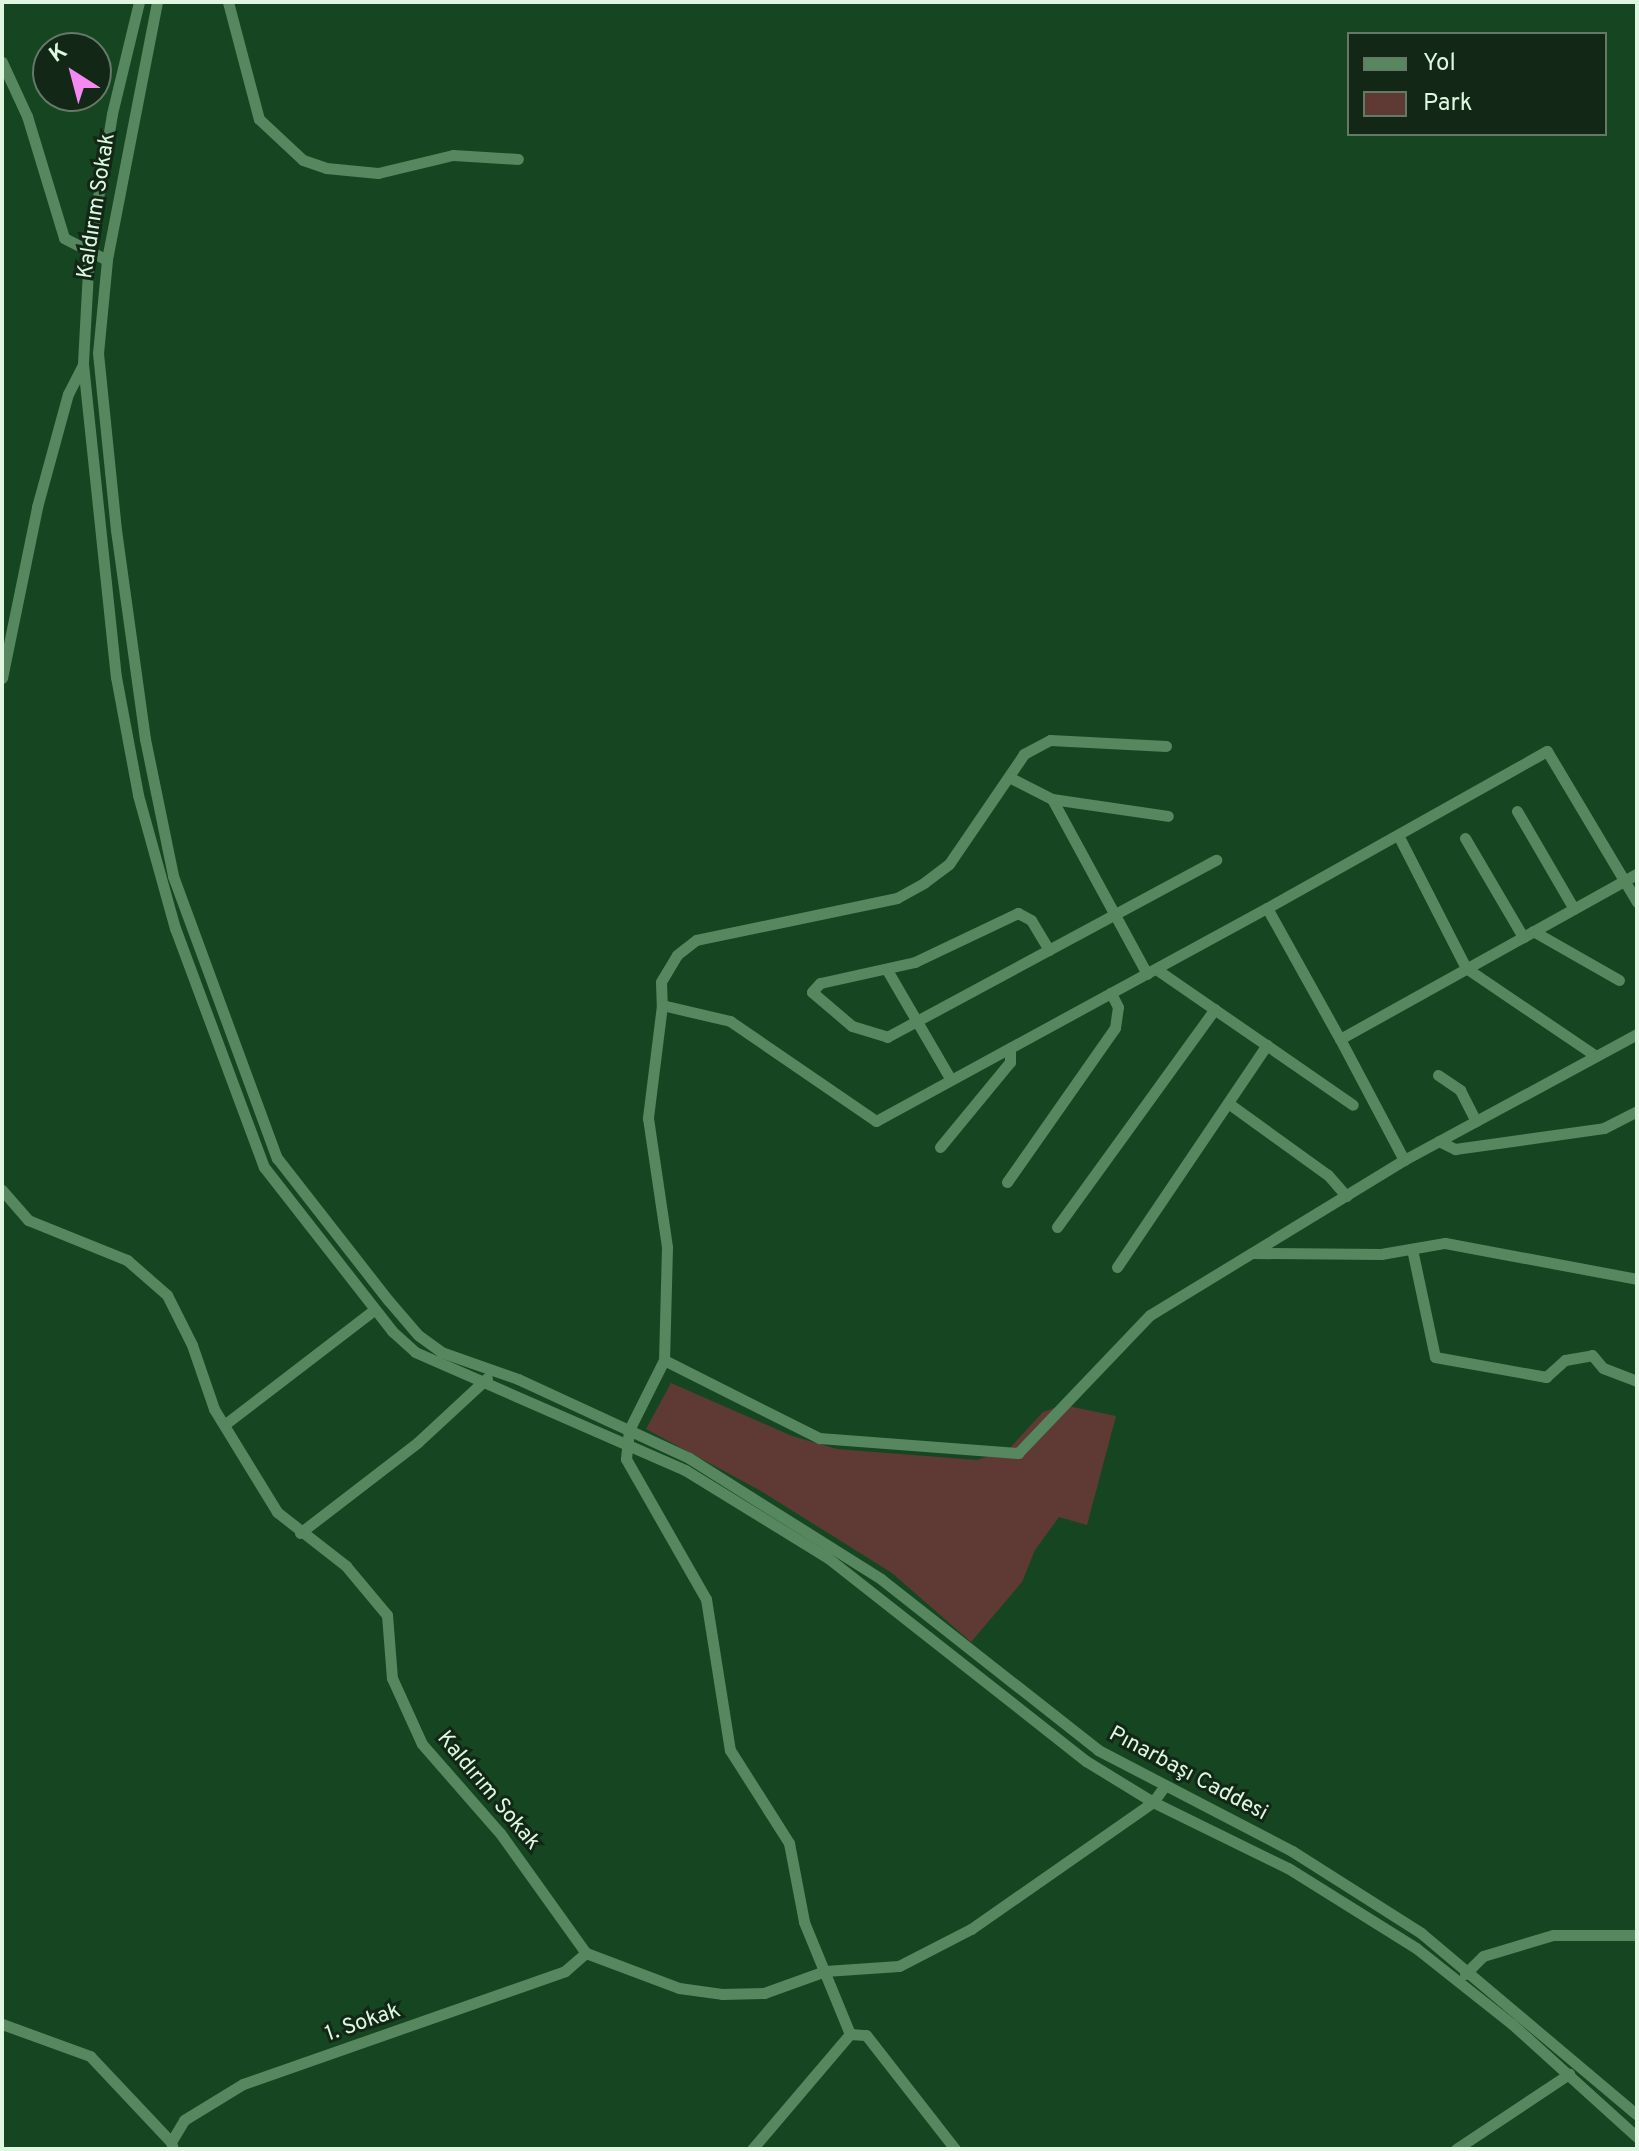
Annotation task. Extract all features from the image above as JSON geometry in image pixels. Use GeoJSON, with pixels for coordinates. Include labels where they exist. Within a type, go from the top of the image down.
{"type":"FeatureCollection","features":[{"type":"Feature","properties":{"kind":"street","name":"Kaldırım Sokak"},"geometry":{"type":"LineString","coordinates":[[2,678],[37,507],[68,394],[83,364],[89,252],[112,114],[139,2]]}},
{"type":"Feature","properties":{"kind":"street","name":"Kaldırım Sokak"},"geometry":{"type":"LineString","coordinates":[[83,364],[98,353],[107,260],[157,2]]}},
{"type":"Feature","properties":{"kind":"street"},"geometry":{"type":"LineString","coordinates":[[228,2],[259,119],[303,160],[350,173],[378,173],[453,155],[518,159]]}},
{"type":"Feature","properties":{"kind":"street"},"geometry":{"type":"LineString","coordinates":[[2,62],[27,116],[64,238],[107,260]]}},
{"type":"Feature","properties":{"kind":"street"},"geometry":{"type":"LineString","coordinates":[[98,353],[133,663],[173,876],[277,1158],[418,1335],[441,1352],[491,1370],[627,1436],[828,1558],[1076,1754],[1153,1802],[1288,1868],[1416,1948],[1569,2074],[1637,2137]]}},
{"type":"Feature","properties":{"kind":"street"},"geometry":{"type":"LineString","coordinates":[[83,364],[116,677],[157,875],[264,1167],[375,1309],[415,1352],[484,1384],[627,1436]]}},
{"type":"Feature","properties":{"kind":"street"},"geometry":{"type":"LineString","coordinates":[[850,2034],[804,1922],[789,1843],[730,1750],[706,1599],[633,1473],[627,1436],[664,1360],[667,1247],[648,1118],[662,1005],[661,982],[677,955],[696,940],[897,898],[924,883],[949,864],[1024,754],[1050,740],[1166,746]]}},
{"type":"Feature","properties":{"kind":"street"},"geometry":{"type":"LineString","coordinates":[[662,1005],[730,1021],[876,1121],[1547,751],[1632,877],[1637,902]]}},
{"type":"Feature","properties":{"kind":"street"},"geometry":{"type":"LineString","coordinates":[[1009,777],[1052,799],[1168,816]]}},
{"type":"Feature","properties":{"kind":"street"},"geometry":{"type":"LineString","coordinates":[[1052,799],[1114,913],[1152,971],[1215,1009],[1353,1105]]}},
{"type":"Feature","properties":{"kind":"street"},"geometry":{"type":"LineString","coordinates":[[1517,811],[1574,909]]}},
{"type":"Feature","properties":{"kind":"street"},"geometry":{"type":"LineString","coordinates":[[1398,835],[1466,968],[1596,1056]]}},
{"type":"Feature","properties":{"kind":"street"},"geometry":{"type":"LineString","coordinates":[[1465,838],[1528,934],[1619,980]]}},
{"type":"Feature","properties":{"kind":"street"},"geometry":{"type":"LineString","coordinates":[[1049,950],[1031,920],[1018,913],[915,962],[820,983],[812,992],[852,1026],[875,1036],[918,1023],[1049,950],[1114,913],[1216,860]]}},
{"type":"Feature","properties":{"kind":"street"},"geometry":{"type":"LineString","coordinates":[[1340,1039],[1632,877]]}},
{"type":"Feature","properties":{"kind":"street"},"geometry":{"type":"LineString","coordinates":[[1267,908],[1404,1160]]}},
{"type":"Feature","properties":{"kind":"street"},"geometry":{"type":"LineString","coordinates":[[887,970],[951,1080]]}},
{"type":"Feature","properties":{"kind":"street"},"geometry":{"type":"LineString","coordinates":[[1007,1182],[1115,1028],[1118,1007],[1111,993]]}},
{"type":"Feature","properties":{"kind":"street"},"geometry":{"type":"LineString","coordinates":[[1057,1227],[1215,1009]]}},
{"type":"Feature","properties":{"kind":"street"},"geometry":{"type":"LineString","coordinates":[[664,1360],[819,1438],[1018,1453],[1150,1315],[1404,1160],[1637,1034]]}},
{"type":"Feature","properties":{"kind":"street"},"geometry":{"type":"LineString","coordinates":[[1117,1267],[1267,1045]]}},
{"type":"Feature","properties":{"kind":"street"},"geometry":{"type":"LineString","coordinates":[[940,1147],[1010,1062],[1010,1048]]}},
{"type":"Feature","properties":{"kind":"street"},"geometry":{"type":"LineString","coordinates":[[1438,1075],[1460,1090],[1476,1121]]}},
{"type":"Feature","properties":{"kind":"street"},"geometry":{"type":"LineString","coordinates":[[1228,1103],[1328,1175],[1346,1196]]}},
{"type":"Feature","properties":{"kind":"street"},"geometry":{"type":"LineString","coordinates":[[1439,1141],[1455,1149],[1604,1128],[1637,1111]]}},
{"type":"Feature","properties":{"kind":"street","name":"Kaldırım Sokak"},"geometry":{"type":"LineString","coordinates":[[2,1190],[6,1207],[28,1220],[127,1260],[158,1284],[185,1330],[224,1425],[277,1512],[346,1566],[387,1615],[392,1678],[422,1744],[500,1833],[586,1953]]}},
{"type":"Feature","properties":{"kind":"street"},"geometry":{"type":"LineString","coordinates":[[1251,1253],[1311,1257],[1412,1249],[1445,1243],[1637,1279]]}},
{"type":"Feature","properties":{"kind":"street"},"geometry":{"type":"LineString","coordinates":[[1412,1249],[1435,1357],[1546,1377],[1565,1360],[1592,1355],[1603,1368],[1637,1381]]}},
{"type":"Feature","properties":{"kind":"street"},"geometry":{"type":"LineString","coordinates":[[224,1425],[375,1309]]}},
{"type":"Feature","properties":{"kind":"street"},"geometry":{"type":"LineString","coordinates":[[300,1533],[484,1384],[491,1370]]}},
{"type":"Feature","properties":{"kind":"street","name":"Pınarbaşı Caddesi"},"geometry":{"type":"LineString","coordinates":[[627,1436],[689,1458],[881,1579],[1098,1750],[1163,1788],[1292,1851],[1421,1933],[1469,1970],[1637,2115]]}},
{"type":"Feature","properties":{"kind":"street"},"geometry":{"type":"LineString","coordinates":[[586,1953],[679,1988],[722,1994],[764,1993],[825,1971],[882,1970],[942,1948],[1153,1802],[1163,1788]]}},
{"type":"Feature","properties":{"kind":"street"},"geometry":{"type":"LineString","coordinates":[[1458,1980],[1483,1956],[1553,1935],[1637,1935]]}},
{"type":"Feature","properties":{"kind":"street","name":"1. Sokak"},"geometry":{"type":"LineString","coordinates":[[172,2145],[195,2110],[243,2084],[565,1971],[586,1953]]}},
{"type":"Feature","properties":{"kind":"street"},"geometry":{"type":"LineString","coordinates":[[2,2024],[99,2063],[172,2145]]}},
{"type":"Feature","properties":{"kind":"street"},"geometry":{"type":"LineString","coordinates":[[752,2149],[850,2034]]}},
{"type":"Feature","properties":{"kind":"street"},"geometry":{"type":"LineString","coordinates":[[850,2034],[866,2035],[955,2149]]}},
{"type":"Feature","properties":{"kind":"street"},"geometry":{"type":"LineString","coordinates":[[1456,2149],[1569,2074]]}},
{"type":"Feature","properties":{"kind":"green space"},"geometry":{"type":"Polygon","coordinates":[[[671,1383],[792,1436],[837,1449],[977,1460],[1008,1450],[1043,1412],[1063,1405],[1116,1416],[1087,1525],[1059,1517],[1035,1550],[1022,1582],[971,1642],[892,1573],[761,1491],[646,1429],[671,1383]]]}}]}
